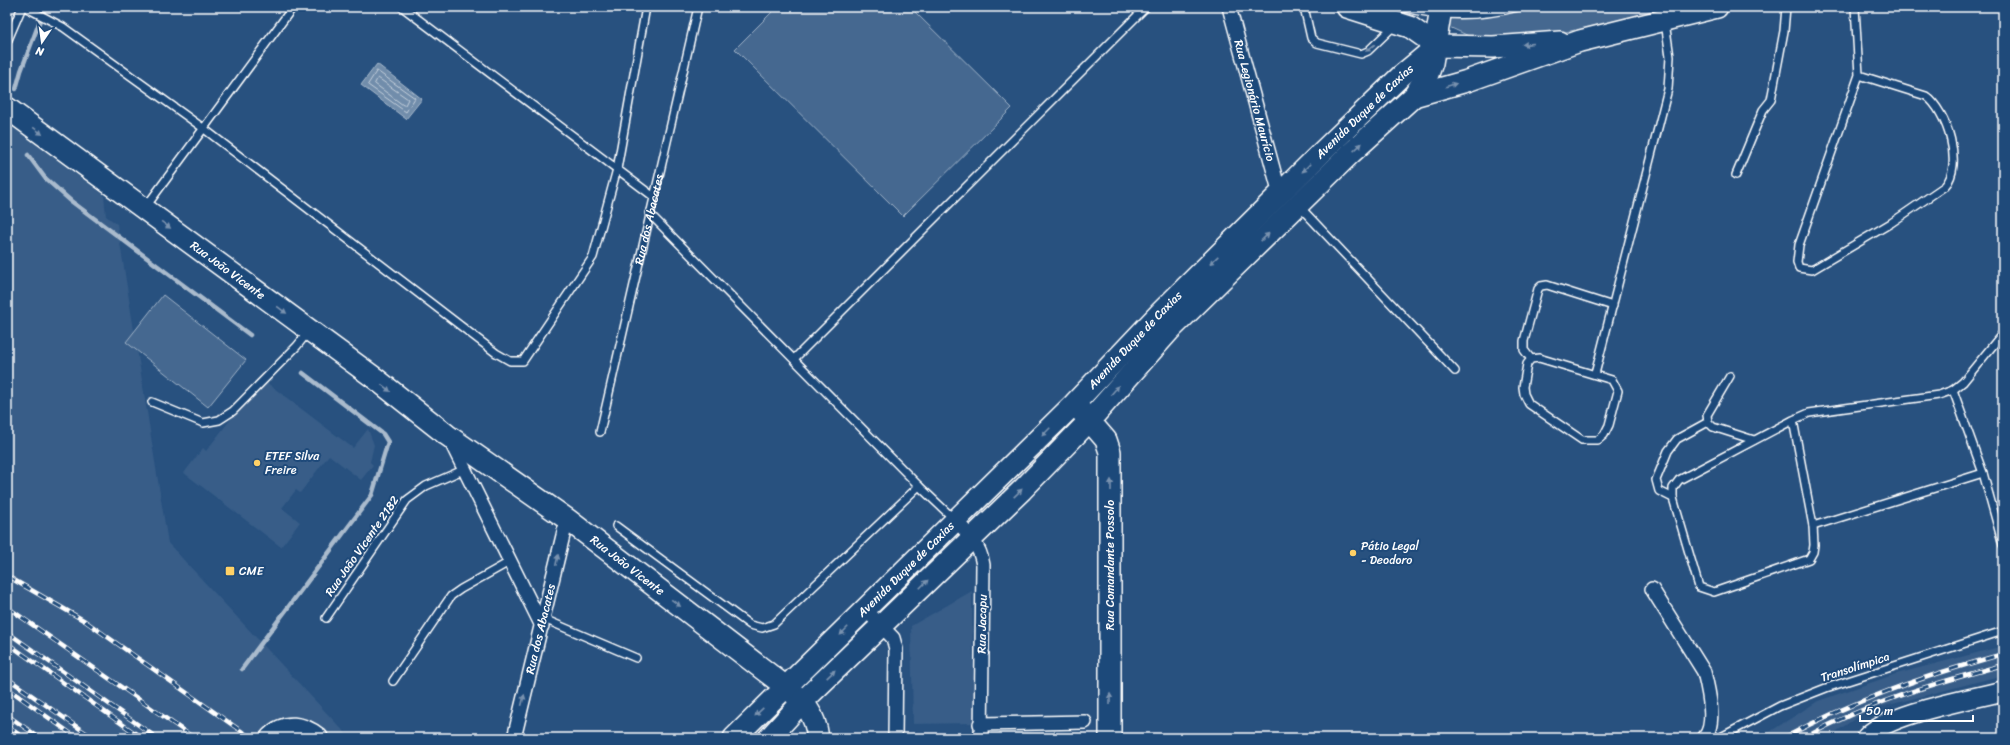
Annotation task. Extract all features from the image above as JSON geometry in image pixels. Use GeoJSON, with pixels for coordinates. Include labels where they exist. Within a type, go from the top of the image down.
{"type":"FeatureCollection","features":[{"type":"Feature","properties":{"kind":"main road"},"geometry":{"type":"LineString","coordinates":[[1347,7],[1411,16],[1437,46]]}},
{"type":"Feature","properties":{"kind":"main road","name":"Avenida Duque de Caxias"},"geometry":{"type":"LineString","coordinates":[[769,738],[803,701],[1022,490],[1090,420],[1169,331],[1298,205],[1414,96],[1467,80],[1580,41],[1717,7]]}},
{"type":"Feature","properties":{"kind":"main road"},"geometry":{"type":"LineString","coordinates":[[1414,96],[1428,74],[1437,46],[1445,11]]}},
{"type":"Feature","properties":{"kind":"main road","name":"Avenida Duque de Caxias"},"geometry":{"type":"LineString","coordinates":[[734,738],[1074,404],[1161,312],[1280,194],[1402,75],[1437,46],[1493,47],[1580,41]]}},
{"type":"Feature","properties":{"kind":"main road","name":"Rua João Vicente"},"geometry":{"type":"LineString","coordinates":[[7,108],[447,435],[567,519],[803,701]]}},
{"type":"Feature","properties":{"kind":"main road","name":"Rua Comandante Possolo"},"geometry":{"type":"LineString","coordinates":[[1074,404],[1090,420],[1106,440],[1110,452],[1110,738]]}},
{"type":"Feature","properties":{"kind":"main road"},"geometry":{"type":"LineString","coordinates":[[803,701],[814,720],[818,738]]}},
{"type":"Feature","properties":{"kind":"main road"},"geometry":{"type":"LineString","coordinates":[[272,738],[282,730],[292,728],[303,730],[318,738]]}},
{"type":"Feature","properties":{"kind":"street","name":"Rua Legionário Maurício"},"geometry":{"type":"LineString","coordinates":[[1230,7],[1280,194]]}},
{"type":"Feature","properties":{"kind":"street","name":"Rua João Vicente"},"geometry":{"type":"LineString","coordinates":[[447,435],[463,470],[543,623]]}},
{"type":"Feature","properties":{"kind":"street","name":"Rua dos Abacates"},"geometry":{"type":"LineString","coordinates":[[514,738],[567,519]]}},
{"type":"Feature","properties":{"kind":"street","name":"Rua Jacapu"},"geometry":{"type":"LineString","coordinates":[[955,520],[972,537],[981,551],[983,565],[981,738]]}},
{"type":"Feature","properties":{"kind":"street"},"geometry":{"type":"LineString","coordinates":[[1652,588],[1704,672],[1708,686],[1711,725],[1704,738]]}},
{"type":"Feature","properties":{"kind":"street"},"geometry":{"type":"LineString","coordinates":[[865,608],[893,638],[896,649],[895,738]]}},
{"type":"Feature","properties":{"kind":"street"},"geometry":{"type":"LineString","coordinates":[[1866,738],[1872,731],[1892,721],[2003,691]]}},
{"type":"Feature","properties":{"kind":"street"},"geometry":{"type":"LineString","coordinates":[[980,724],[1085,722]]}},
{"type":"Feature","properties":{"kind":"lane"},"geometry":{"type":"LineString","coordinates":[[7,42],[23,7],[70,31],[203,128],[496,353],[510,361],[523,361],[592,257],[617,169],[646,7]]}},
{"type":"Feature","properties":{"kind":"lane"},"geometry":{"type":"LineString","coordinates":[[144,209],[293,7]]}},
{"type":"Feature","properties":{"kind":"lane"},"geometry":{"type":"LineString","coordinates":[[402,7],[654,197]]}},
{"type":"Feature","properties":{"kind":"lane","name":"Rua dos Abacates"},"geometry":{"type":"LineString","coordinates":[[600,432],[698,7]]}},
{"type":"Feature","properties":{"kind":"lane"},"geometry":{"type":"LineString","coordinates":[[794,359],[1146,7]]}},
{"type":"Feature","properties":{"kind":"lane"},"geometry":{"type":"LineString","coordinates":[[1304,7],[1311,38],[1317,43],[1361,54],[1368,51],[1411,16],[1445,11],[1500,12],[1518,7]]}},
{"type":"Feature","properties":{"kind":"lane"},"geometry":{"type":"LineString","coordinates":[[1736,175],[1763,110],[1771,100],[1784,31],[1786,7]]}},
{"type":"Feature","properties":{"kind":"lane"},"geometry":{"type":"LineString","coordinates":[[1855,7],[1859,76],[1799,245],[1797,262],[1799,268],[1812,270],[1891,223],[1945,186],[1950,180],[1954,168],[1950,136],[1935,102],[1926,96],[1859,76]]}},
{"type":"Feature","properties":{"kind":"lane"},"geometry":{"type":"LineString","coordinates":[[1595,374],[1668,89],[1670,57],[1665,20]]}},
{"type":"Feature","properties":{"kind":"lane"},"geometry":{"type":"LineString","coordinates":[[1298,205],[1455,371]]}},
{"type":"Feature","properties":{"kind":"lane"},"geometry":{"type":"LineString","coordinates":[[650,213],[919,486],[955,520]]}},
{"type":"Feature","properties":{"kind":"lane"},"geometry":{"type":"LineString","coordinates":[[1531,359],[1524,350],[1524,341],[1538,289],[1541,286],[1547,285],[1612,306]]}},
{"type":"Feature","properties":{"kind":"lane"},"geometry":{"type":"LineString","coordinates":[[152,402],[203,423],[219,420],[233,411],[297,346],[309,331]]}},
{"type":"Feature","properties":{"kind":"lane"},"geometry":{"type":"LineString","coordinates":[[1793,420],[1813,526],[1813,552],[1809,559],[1714,592],[1706,591],[1699,587],[1672,498],[1674,488],[1679,480],[1754,440],[1793,420],[1809,413],[1939,395],[1954,390],[1963,382],[2003,333]]}},
{"type":"Feature","properties":{"kind":"lane"},"geometry":{"type":"LineString","coordinates":[[1539,358],[1595,374],[1612,380],[1618,391],[1609,425],[1604,435],[1598,440],[1582,440],[1529,404],[1524,394],[1523,387],[1527,364],[1531,359],[1539,358]]}},
{"type":"Feature","properties":{"kind":"lane"},"geometry":{"type":"LineString","coordinates":[[1730,376],[1707,415],[1708,422],[1713,427],[1754,440]]}},
{"type":"Feature","properties":{"kind":"lane"},"geometry":{"type":"LineString","coordinates":[[1954,390],[1983,473],[2003,545]]}},
{"type":"Feature","properties":{"kind":"lane"},"geometry":{"type":"LineString","coordinates":[[1672,498],[1659,491],[1656,480],[1668,451],[1677,439],[1708,422]]}},
{"type":"Feature","properties":{"kind":"lane","name":"Rua João Vicente 2182"},"geometry":{"type":"LineString","coordinates":[[326,618],[407,500],[426,486],[463,470]]}},
{"type":"Feature","properties":{"kind":"lane"},"geometry":{"type":"LineString","coordinates":[[1813,526],[1983,473]]}},
{"type":"Feature","properties":{"kind":"lane"},"geometry":{"type":"LineString","coordinates":[[616,526],[750,626],[762,628],[774,624],[919,486]]}},
{"type":"Feature","properties":{"kind":"lane"},"geometry":{"type":"LineString","coordinates":[[393,681],[451,596],[510,561]]}},
{"type":"Feature","properties":{"kind":"lane"},"geometry":{"type":"LineString","coordinates":[[543,623],[636,658]]}},
{"type":"Feature","properties":{"kind":"lane","name":"Transolímpica"},"geometry":{"type":"LineString","coordinates":[[1719,738],[1780,706],[1826,688],[2003,631]]}},
{"type":"Feature","properties":{"kind":"shaded area"},"geometry":{"type":"Polygon","coordinates":[[[777,7],[910,7],[1012,108],[903,216],[735,49],[777,7]]]}},
{"type":"Feature","properties":{"kind":"shaded area"},"geometry":{"type":"Polygon","coordinates":[[[1449,7],[1711,7],[1580,41],[1575,30],[1493,47],[1447,26],[1449,7]]]}},
{"type":"Feature","properties":{"kind":"shaded area"},"geometry":{"type":"Polygon","coordinates":[[[7,123],[104,195],[106,216],[117,224],[168,543],[350,738],[7,738],[7,123]]]}},
{"type":"Feature","properties":{"kind":"shaded area"},"geometry":{"type":"Polygon","coordinates":[[[163,295],[246,360],[208,407],[126,342],[163,295]]]}},
{"type":"Feature","properties":{"kind":"shaded area","name":"ETEF Silva Freire"},"geometry":{"type":"Polygon","coordinates":[[[262,379],[353,448],[368,429],[374,445],[370,462],[373,465],[361,480],[329,455],[300,493],[296,490],[282,508],[300,522],[281,547],[184,473],[203,448],[206,451],[262,379]]]}},
{"type":"Feature","properties":{"kind":"shaded area"},"geometry":{"type":"Polygon","coordinates":[[[972,591],[974,723],[913,724],[911,626],[972,591]]]}},
{"type":"Feature","properties":{"kind":"shaded area"},"geometry":{"type":"Polygon","coordinates":[[[2003,646],[2003,675],[1866,711],[1827,738],[1760,738],[1818,701],[1896,674],[2003,646]]]}},
{"type":"Feature","properties":{"kind":"water"},"geometry":{"type":"Polygon","coordinates":[[[377,64],[422,99],[406,119],[361,85],[377,64]]]}},
{"type":"Feature","properties":{"kind":"waterway"},"geometry":{"type":"LineString","coordinates":[[16,89],[21,71],[45,7]]}},
{"type":"Feature","properties":{"kind":"waterway"},"geometry":{"type":"LineString","coordinates":[[28,155],[45,178],[71,201],[250,335]]}},
{"type":"Feature","properties":{"kind":"waterway"},"geometry":{"type":"LineString","coordinates":[[242,669],[372,495],[388,442],[383,434],[303,373]]}},
{"type":"Feature","properties":{"kind":"railway"},"geometry":{"type":"LineString","coordinates":[[7,576],[85,621],[251,738]]}},
{"type":"Feature","properties":{"kind":"railway"},"geometry":{"type":"LineString","coordinates":[[7,607],[194,738]]}},
{"type":"Feature","properties":{"kind":"railway"},"geometry":{"type":"LineString","coordinates":[[7,632],[157,738]]}},
{"type":"Feature","properties":{"kind":"railway"},"geometry":{"type":"LineString","coordinates":[[7,643],[142,738]]}},
{"type":"Feature","properties":{"kind":"railway"},"geometry":{"type":"LineString","coordinates":[[1784,738],[1810,724],[1864,700],[1919,680],[2003,654]]}},
{"type":"Feature","properties":{"kind":"railway"},"geometry":{"type":"LineString","coordinates":[[1804,738],[1852,714],[1876,704],[1952,679],[2003,665]]}},
{"type":"Feature","properties":{"kind":"railway"},"geometry":{"type":"LineString","coordinates":[[7,678],[93,738]]}},
{"type":"Feature","properties":{"kind":"railway"},"geometry":{"type":"LineString","coordinates":[[7,688],[77,738]]}},
{"type":"Feature","properties":{"kind":"railway"},"geometry":{"type":"LineString","coordinates":[[7,715],[40,738]]}},
{"type":"Feature","properties":{"kind":"railway"},"geometry":{"type":"LineString","coordinates":[[7,726],[24,738]]}},
{"type":"Feature","properties":{"kind":"place","name":"ETEF Silva Freire"},"geometry":{"type":"Point","coordinates":[257,463]}},
{"type":"Feature","properties":{"kind":"place","name":"Pátio Legal - Deodoro"},"geometry":{"type":"Point","coordinates":[1353,553]}},
{"type":"Feature","properties":{"kind":"place","name":"CME"},"geometry":{"type":"Point","coordinates":[230,571]}}]}
